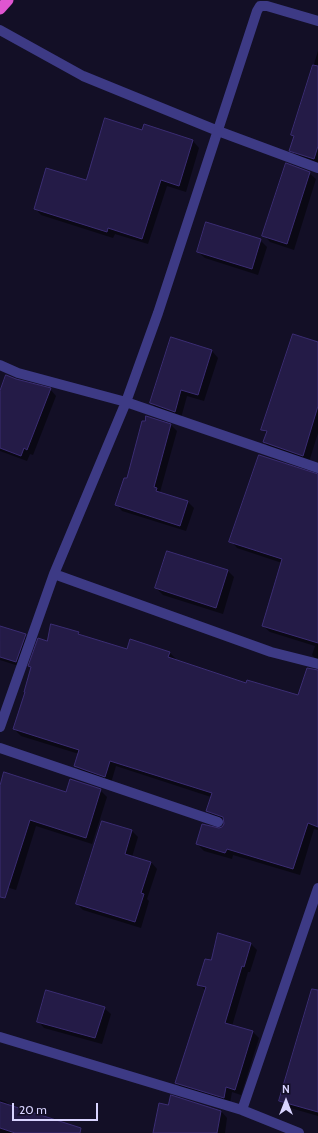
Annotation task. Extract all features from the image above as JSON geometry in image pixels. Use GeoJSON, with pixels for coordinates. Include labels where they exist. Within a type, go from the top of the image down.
{"type":"FeatureCollection","features":[{"type":"Feature","properties":{"kind":"highway"},"geometry":{"type":"LineString","coordinates":[[0,9],[8,0]]}},
{"type":"Feature","properties":{"kind":"street"},"geometry":{"type":"LineString","coordinates":[[0,727],[54,574],[126,402],[257,11],[260,6],[267,6],[318,21]]}},
{"type":"Feature","properties":{"kind":"street"},"geometry":{"type":"LineString","coordinates":[[0,30],[83,76],[218,131],[318,168]]}},
{"type":"Feature","properties":{"kind":"street"},"geometry":{"type":"LineString","coordinates":[[0,365],[18,373],[126,402],[318,468]]}},
{"type":"Feature","properties":{"kind":"street"},"geometry":{"type":"LineString","coordinates":[[54,574],[271,652],[318,664]]}},
{"type":"Feature","properties":{"kind":"street"},"geometry":{"type":"LineString","coordinates":[[0,748],[218,822]]}},
{"type":"Feature","properties":{"kind":"street"},"geometry":{"type":"LineString","coordinates":[[242,1110],[318,888]]}},
{"type":"Feature","properties":{"kind":"street"},"geometry":{"type":"LineString","coordinates":[[0,1037],[242,1110],[299,1133]]}},
{"type":"Feature","properties":{"kind":"building"},"geometry":{"type":"Polygon","coordinates":[[[313,65],[318,66],[318,146],[314,159],[289,151],[294,136],[291,135],[313,65]]]}},
{"type":"Feature","properties":{"kind":"building"},"geometry":{"type":"Polygon","coordinates":[[[105,118],[142,130],[144,124],[193,140],[179,186],[161,180],[142,239],[108,228],[107,232],[34,209],[46,168],[86,180],[105,118]]]}},
{"type":"Feature","properties":{"kind":"building"},"geometry":{"type":"Polygon","coordinates":[[[286,163],[310,172],[287,244],[262,236],[286,163]]]}},
{"type":"Feature","properties":{"kind":"building"},"geometry":{"type":"Polygon","coordinates":[[[206,222],[261,239],[252,269],[197,252],[206,222]]]}},
{"type":"Feature","properties":{"kind":"building"},"geometry":{"type":"Polygon","coordinates":[[[293,334],[318,342],[318,406],[303,456],[263,442],[267,431],[261,430],[293,334]]]}},
{"type":"Feature","properties":{"kind":"building"},"geometry":{"type":"Polygon","coordinates":[[[171,337],[212,350],[198,395],[181,390],[175,412],[150,403],[171,337]]]}},
{"type":"Feature","properties":{"kind":"building"},"geometry":{"type":"Polygon","coordinates":[[[6,375],[51,388],[27,450],[24,448],[21,456],[0,448],[0,391],[6,375]]]}},
{"type":"Feature","properties":{"kind":"building"},"geometry":{"type":"Polygon","coordinates":[[[146,416],[171,424],[154,487],[157,488],[156,491],[188,501],[180,526],[115,505],[124,478],[127,478],[142,421],[145,421],[146,416]]]}},
{"type":"Feature","properties":{"kind":"building"},"geometry":{"type":"Polygon","coordinates":[[[259,455],[318,474],[318,643],[262,626],[282,559],[229,542],[259,455]]]}},
{"type":"Feature","properties":{"kind":"building"},"geometry":{"type":"Polygon","coordinates":[[[167,551],[228,570],[216,608],[155,588],[167,551]]]}},
{"type":"Feature","properties":{"kind":"building"},"geometry":{"type":"Polygon","coordinates":[[[51,624],[127,649],[130,639],[170,652],[168,657],[246,683],[247,680],[298,695],[307,668],[318,670],[318,827],[308,823],[293,869],[227,849],[225,853],[196,844],[202,824],[219,828],[224,824],[223,817],[206,811],[212,793],[110,761],[105,777],[74,766],[79,750],[13,729],[25,692],[31,667],[28,666],[38,638],[47,641],[51,624]]]}},
{"type":"Feature","properties":{"kind":"building"},"geometry":{"type":"Polygon","coordinates":[[[0,626],[26,634],[16,662],[0,657],[0,626]]]}},
{"type":"Feature","properties":{"kind":"building"},"geometry":{"type":"Polygon","coordinates":[[[4,772],[66,792],[70,779],[101,789],[86,838],[30,820],[5,898],[0,897],[0,786],[4,772]]]}},
{"type":"Feature","properties":{"kind":"building"},"geometry":{"type":"Polygon","coordinates":[[[102,821],[132,830],[125,854],[151,862],[141,893],[144,894],[135,922],[76,904],[102,821]]]}},
{"type":"Feature","properties":{"kind":"building"},"geometry":{"type":"Polygon","coordinates":[[[218,933],[251,943],[244,967],[242,966],[225,1023],[253,1031],[235,1090],[226,1087],[224,1098],[175,1083],[206,987],[197,985],[205,959],[211,960],[218,933]]]}},
{"type":"Feature","properties":{"kind":"building"},"geometry":{"type":"Polygon","coordinates":[[[312,989],[318,990],[318,1112],[279,1101],[312,989]]]}},
{"type":"Feature","properties":{"kind":"building"},"geometry":{"type":"Polygon","coordinates":[[[46,990],[105,1007],[95,1038],[37,1022],[46,990]]]}},
{"type":"Feature","properties":{"kind":"building"},"geometry":{"type":"Polygon","coordinates":[[[171,1095],[221,1111],[217,1133],[153,1133],[159,1103],[168,1105],[171,1095]]]}},
{"type":"Feature","properties":{"kind":"building"},"geometry":{"type":"Polygon","coordinates":[[[0,1102],[81,1128],[80,1133],[15,1133],[0,1128],[0,1102]]]}}]}
